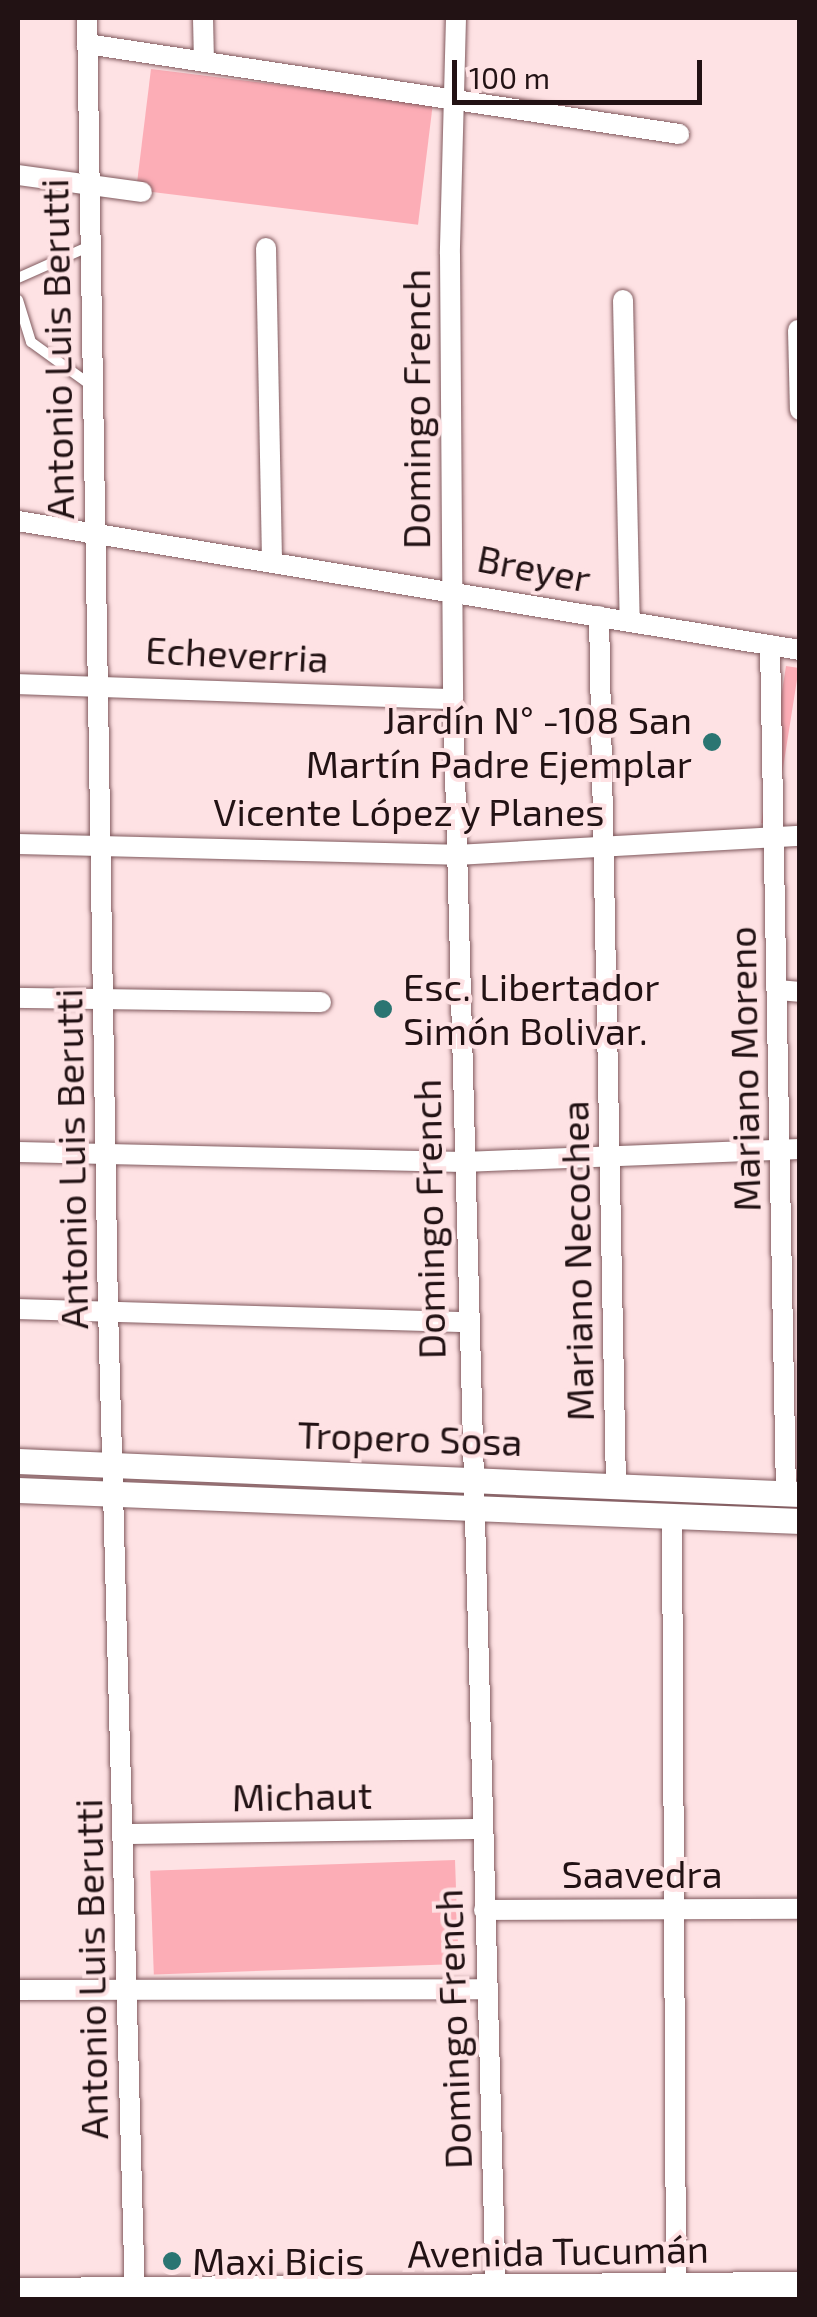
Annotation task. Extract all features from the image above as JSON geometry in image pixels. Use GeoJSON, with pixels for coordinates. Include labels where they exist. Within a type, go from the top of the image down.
{"type":"FeatureCollection","features":[{"type":"Feature","properties":{"kind":"main road","name":"Avenida Tucumán"},"geometry":{"type":"LineString","coordinates":[[18,2292],[135,2297],[496,2295],[676,2286],[800,2286]]}},
{"type":"Feature","properties":{"kind":"street","name":"Antonio Luis Berutti"},"geometry":{"type":"LineString","coordinates":[[87,18],[108,1308],[135,2297]]}},
{"type":"Feature","properties":{"kind":"street"},"geometry":{"type":"LineString","coordinates":[[203,18],[204,61]]}},
{"type":"Feature","properties":{"kind":"street","name":"Domingo French"},"geometry":{"type":"LineString","coordinates":[[456,18],[453,699],[462,1162],[496,2295]]}},
{"type":"Feature","properties":{"kind":"street"},"geometry":{"type":"LineString","coordinates":[[87,44],[679,134]]}},
{"type":"Feature","properties":{"kind":"street"},"geometry":{"type":"LineString","coordinates":[[18,174],[142,192]]}},
{"type":"Feature","properties":{"kind":"street"},"geometry":{"type":"LineString","coordinates":[[266,248],[272,560]]}},
{"type":"Feature","properties":{"kind":"street"},"geometry":{"type":"LineString","coordinates":[[623,300],[630,621]]}},
{"type":"Feature","properties":{"kind":"street"},"geometry":{"type":"LineString","coordinates":[[798,330],[800,410]]}},
{"type":"Feature","properties":{"kind":"street","name":"Breyer"},"geometry":{"type":"LineString","coordinates":[[18,520],[452,588],[800,650]]}},
{"type":"Feature","properties":{"kind":"street","name":"Mariano Necochea"},"geometry":{"type":"LineString","coordinates":[[600,616],[616,1484]]}},
{"type":"Feature","properties":{"kind":"street","name":"Mariano Moreno"},"geometry":{"type":"LineString","coordinates":[[770,644],[778,990],[790,1148],[792,1493]]}},
{"type":"Feature","properties":{"kind":"street","name":"Echeverria"},"geometry":{"type":"LineString","coordinates":[[18,684],[96,683],[453,699]]}},
{"type":"Feature","properties":{"kind":"street","name":"Vicente López y Planes"},"geometry":{"type":"LineString","coordinates":[[18,844],[456,855],[800,836]]}},
{"type":"Feature","properties":{"kind":"street"},"geometry":{"type":"LineString","coordinates":[[778,990],[800,992]]}},
{"type":"Feature","properties":{"kind":"street"},"geometry":{"type":"LineString","coordinates":[[18,998],[320,1002]]}},
{"type":"Feature","properties":{"kind":"street"},"geometry":{"type":"LineString","coordinates":[[18,1152],[462,1162],[790,1148]]}},
{"type":"Feature","properties":{"kind":"street"},"geometry":{"type":"LineString","coordinates":[[18,1308],[467,1322]]}},
{"type":"Feature","properties":{"kind":"street","name":"Tropero Sosa"},"geometry":{"type":"LineString","coordinates":[[18,1462],[471,1476],[792,1493]]}},
{"type":"Feature","properties":{"kind":"street","name":"Tropero Sosa"},"geometry":{"type":"LineString","coordinates":[[18,1490],[800,1521]]}},
{"type":"Feature","properties":{"kind":"street"},"geometry":{"type":"LineString","coordinates":[[672,1516],[676,2286]]}},
{"type":"Feature","properties":{"kind":"street","name":"Michaut"},"geometry":{"type":"LineString","coordinates":[[123,1834],[481,1829]]}},
{"type":"Feature","properties":{"kind":"street","name":"Saavedra"},"geometry":{"type":"LineString","coordinates":[[484,1910],[800,1909]]}},
{"type":"Feature","properties":{"kind":"street"},"geometry":{"type":"LineString","coordinates":[[18,1990],[486,1988]]}},
{"type":"Feature","properties":{"kind":"lane"},"geometry":{"type":"LineString","coordinates":[[18,278],[91,246]]}},
{"type":"Feature","properties":{"kind":"lane"},"geometry":{"type":"LineString","coordinates":[[18,300],[31,342],[93,386]]}},
{"type":"Feature","properties":{"kind":"shaded area"},"geometry":{"type":"Polygon","coordinates":[[[151,69],[433,104],[418,225],[136,190],[151,69]]]}},
{"type":"Feature","properties":{"kind":"shaded area"},"geometry":{"type":"Polygon","coordinates":[[[786,666],[799,668],[774,825],[761,823],[786,666]]]}},
{"type":"Feature","properties":{"kind":"shaded area"},"geometry":{"type":"Polygon","coordinates":[[[455,1860],[459,1964],[154,1975],[150,1871],[455,1860]]]}},
{"type":"Feature","properties":{"kind":"place","name":"Jardín N° -108 San Martín Padre Ejemplar"},"geometry":{"type":"Point","coordinates":[712,742]}},
{"type":"Feature","properties":{"kind":"place","name":"Esc. Libertador Simón Bolivar."},"geometry":{"type":"Point","coordinates":[383,1009]}},
{"type":"Feature","properties":{"kind":"place","name":"Maxi Bicis"},"geometry":{"type":"Point","coordinates":[172,2261]}}]}
